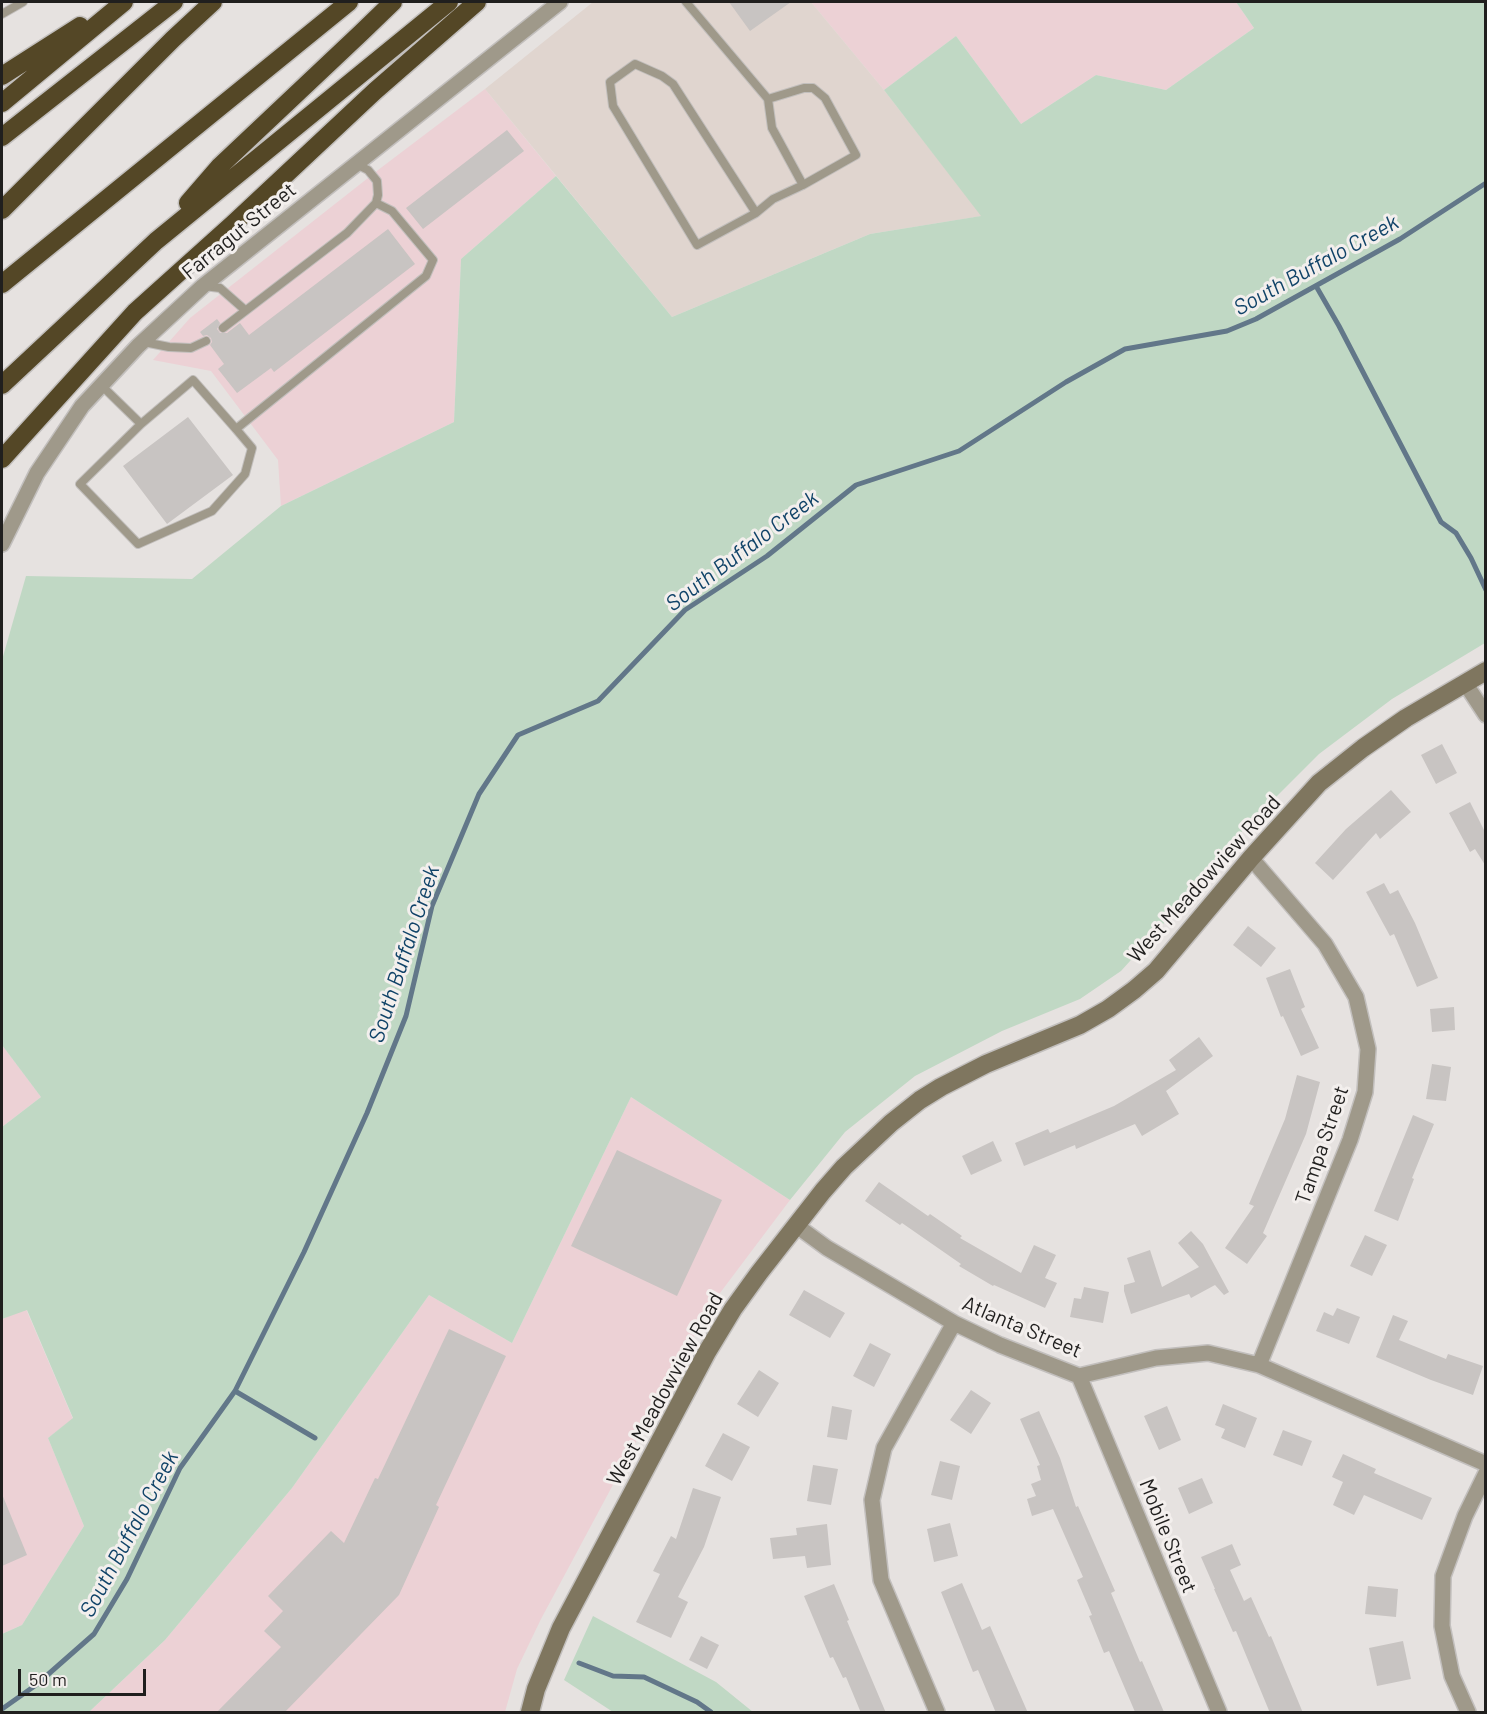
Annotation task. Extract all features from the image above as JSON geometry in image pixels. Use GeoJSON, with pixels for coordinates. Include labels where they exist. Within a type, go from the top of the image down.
{"type":"FeatureCollection","features":[{"type":"Feature","properties":{"kind":"highway"},"geometry":{"type":"LineString","coordinates":[[2,76],[117,2]]}},
{"type":"Feature","properties":{"kind":"highway"},"geometry":{"type":"LineString","coordinates":[[2,103],[124,2]]}},
{"type":"Feature","properties":{"kind":"highway"},"geometry":{"type":"LineString","coordinates":[[2,137],[174,2]]}},
{"type":"Feature","properties":{"kind":"highway"},"geometry":{"type":"LineString","coordinates":[[2,210],[213,2]]}},
{"type":"Feature","properties":{"kind":"highway"},"geometry":{"type":"LineString","coordinates":[[2,284],[349,2]]}},
{"type":"Feature","properties":{"kind":"highway"},"geometry":{"type":"LineString","coordinates":[[156,241],[220,166],[393,2]]}},
{"type":"Feature","properties":{"kind":"highway"},"geometry":{"type":"LineString","coordinates":[[2,385],[156,241],[449,2]]}},
{"type":"Feature","properties":{"kind":"highway"},"geometry":{"type":"LineString","coordinates":[[2,459],[135,312],[375,91],[477,2]]}},
{"type":"Feature","properties":{"kind":"street","name":"Farragut Street"},"geometry":{"type":"LineString","coordinates":[[2,544],[37,473],[82,406],[143,342],[202,286],[560,2]]}},
{"type":"Feature","properties":{"kind":"street","name":"West Meadowview Road"},"geometry":{"type":"LineString","coordinates":[[530,1713],[536,1689],[561,1628],[707,1352],[733,1309],[844,1167],[882,1130],[920,1100],[967,1072],[1080,1025],[1108,1009],[1134,990],[1156,970],[1251,858],[1319,783],[1406,718],[1485,671]]}},
{"type":"Feature","properties":{"kind":"street"},"geometry":{"type":"LineString","coordinates":[[1465,683],[1485,715]]}},
{"type":"Feature","properties":{"kind":"street","name":"Tampa Street"},"geometry":{"type":"LineString","coordinates":[[1251,858],[1325,944],[1356,997],[1368,1049],[1365,1092],[1350,1140],[1259,1365]]}},
{"type":"Feature","properties":{"kind":"street","name":"Atlanta Street"},"geometry":{"type":"LineString","coordinates":[[797,1226],[827,1248],[954,1323],[1000,1345],[1079,1376],[1156,1358],[1208,1353],[1259,1365],[1485,1464]]}},
{"type":"Feature","properties":{"kind":"street"},"geometry":{"type":"LineString","coordinates":[[937,1713],[881,1580],[872,1500],[884,1448],[954,1323]]}},
{"type":"Feature","properties":{"kind":"street","name":"Mobile Street"},"geometry":{"type":"LineString","coordinates":[[1079,1376],[1219,1713]]}},
{"type":"Feature","properties":{"kind":"street"},"geometry":{"type":"LineString","coordinates":[[1468,1713],[1452,1676],[1442,1626],[1443,1576],[1465,1516],[1485,1473]]}},
{"type":"Feature","properties":{"kind":"lane"},"geometry":{"type":"LineString","coordinates":[[2,14],[23,2]]}},
{"type":"Feature","properties":{"kind":"lane"},"geometry":{"type":"LineString","coordinates":[[686,2],[768,99],[772,128],[803,185]]}},
{"type":"Feature","properties":{"kind":"lane"},"geometry":{"type":"LineString","coordinates":[[756,213],[673,84],[662,76],[635,64],[610,82],[613,106],[697,245],[756,213],[773,199],[856,155],[825,98],[813,88],[797,89],[768,99]]}},
{"type":"Feature","properties":{"kind":"lane"},"geometry":{"type":"LineString","coordinates":[[223,328],[347,233],[376,203],[377,181],[368,170],[356,164]]}},
{"type":"Feature","properties":{"kind":"lane"},"geometry":{"type":"LineString","coordinates":[[236,429],[426,276],[433,260],[392,212],[376,203]]}},
{"type":"Feature","properties":{"kind":"lane"},"geometry":{"type":"LineString","coordinates":[[202,286],[220,288],[246,310]]}},
{"type":"Feature","properties":{"kind":"lane"},"geometry":{"type":"LineString","coordinates":[[143,342],[191,348],[206,340]]}},
{"type":"Feature","properties":{"kind":"lane"},"geometry":{"type":"LineString","coordinates":[[193,380],[236,429],[252,448],[246,474],[212,511],[138,544],[80,484],[141,424],[193,380]]}},
{"type":"Feature","properties":{"kind":"lane"},"geometry":{"type":"LineString","coordinates":[[102,385],[141,424]]}},
{"type":"Feature","properties":{"kind":"shaded area"},"geometry":{"type":"Polygon","coordinates":[[[593,2],[811,2],[884,90],[982,216],[870,234],[672,317],[485,89],[593,2]]]}},
{"type":"Feature","properties":{"kind":"shaded area"},"geometry":{"type":"Polygon","coordinates":[[[811,2],[1236,2],[1254,28],[1166,90],[1096,75],[1021,124],[956,36],[884,90],[811,2]]]}},
{"type":"Feature","properties":{"kind":"shaded area"},"geometry":{"type":"Polygon","coordinates":[[[485,89],[556,176],[461,259],[454,422],[281,506],[278,460],[211,371],[153,360],[190,318],[485,89]]]}},
{"type":"Feature","properties":{"kind":"shaded area"},"geometry":{"type":"Polygon","coordinates":[[[2,1045],[41,1097],[2,1127],[2,1045]]]}},
{"type":"Feature","properties":{"kind":"shaded area"},"geometry":{"type":"Polygon","coordinates":[[[631,1097],[790,1200],[720,1293],[682,1356],[541,1619],[517,1669],[505,1712],[89,1712],[165,1640],[292,1488],[429,1295],[512,1343],[631,1097]]]}},
{"type":"Feature","properties":{"kind":"shaded area"},"geometry":{"type":"Polygon","coordinates":[[[26,1309],[73,1419],[48,1438],[84,1526],[22,1625],[2,1634],[2,1319],[26,1309]]]}},
{"type":"Feature","properties":{"kind":"green space"},"geometry":{"type":"Polygon","coordinates":[[[1236,2],[1485,2],[1485,643],[1392,699],[1319,754],[1244,829],[1121,971],[1080,999],[1002,1031],[915,1076],[845,1132],[790,1200],[631,1097],[512,1343],[429,1295],[292,1488],[165,1640],[89,1712],[2,1712],[2,1634],[22,1625],[84,1526],[48,1438],[73,1418],[27,1310],[2,1319],[2,1127],[41,1097],[2,1045],[2,660],[26,576],[192,579],[281,506],[454,422],[461,259],[556,176],[672,317],[870,234],[981,216],[884,90],[956,36],[1021,124],[1096,75],[1166,90],[1254,28],[1236,2]]]}},
{"type":"Feature","properties":{"kind":"green space"},"geometry":{"type":"Polygon","coordinates":[[[593,1616],[716,1682],[753,1712],[613,1712],[564,1680],[593,1616]]]}},
{"type":"Feature","properties":{"kind":"building"},"geometry":{"type":"Polygon","coordinates":[[[729,2],[791,2],[750,31],[729,2]]]}},
{"type":"Feature","properties":{"kind":"building"},"geometry":{"type":"Polygon","coordinates":[[[507,130],[524,151],[423,229],[406,208],[507,130]]]}},
{"type":"Feature","properties":{"kind":"building"},"geometry":{"type":"Polygon","coordinates":[[[388,229],[415,264],[274,372],[271,368],[237,393],[218,369],[224,364],[210,345],[211,338],[207,335],[203,336],[200,332],[217,319],[220,323],[217,329],[220,333],[227,333],[240,323],[249,335],[388,229]]]}},
{"type":"Feature","properties":{"kind":"building"},"geometry":{"type":"Polygon","coordinates":[[[188,417],[233,475],[167,524],[123,466],[188,417]]]}},
{"type":"Feature","properties":{"kind":"building"},"geometry":{"type":"Polygon","coordinates":[[[1442,744],[1457,773],[1436,784],[1421,755],[1442,744]]]}},
{"type":"Feature","properties":{"kind":"building"},"geometry":{"type":"Polygon","coordinates":[[[1391,790],[1411,812],[1380,839],[1376,833],[1333,880],[1315,863],[1346,829],[1391,790]]]}},
{"type":"Feature","properties":{"kind":"building"},"geometry":{"type":"Polygon","coordinates":[[[1470,802],[1485,832],[1485,865],[1475,849],[1470,852],[1449,813],[1470,802]]]}},
{"type":"Feature","properties":{"kind":"building"},"geometry":{"type":"Polygon","coordinates":[[[1384,883],[1390,894],[1398,890],[1415,923],[1438,978],[1417,987],[1394,934],[1390,936],[1366,892],[1384,883]]]}},
{"type":"Feature","properties":{"kind":"building"},"geometry":{"type":"Polygon","coordinates":[[[1248,926],[1276,948],[1261,967],[1233,945],[1248,926]]]}},
{"type":"Feature","properties":{"kind":"building"},"geometry":{"type":"Polygon","coordinates":[[[1290,969],[1305,1007],[1301,1009],[1319,1048],[1301,1056],[1283,1016],[1281,1017],[1266,978],[1290,969]]]}},
{"type":"Feature","properties":{"kind":"building"},"geometry":{"type":"Polygon","coordinates":[[[1454,1007],[1455,1030],[1432,1032],[1430,1009],[1454,1007]]]}},
{"type":"Feature","properties":{"kind":"building"},"geometry":{"type":"Polygon","coordinates":[[[1199,1037],[1213,1056],[1166,1091],[1179,1114],[1142,1136],[1135,1124],[1076,1149],[1075,1145],[1024,1166],[1015,1143],[1048,1129],[1050,1133],[1114,1106],[1176,1070],[1169,1060],[1199,1037]]]}},
{"type":"Feature","properties":{"kind":"building"},"geometry":{"type":"Polygon","coordinates":[[[1432,1064],[1451,1067],[1446,1101],[1426,1099],[1432,1064]]]}},
{"type":"Feature","properties":{"kind":"building"},"geometry":{"type":"Polygon","coordinates":[[[1297,1075],[1320,1082],[1306,1134],[1263,1233],[1267,1236],[1247,1264],[1225,1248],[1254,1206],[1249,1204],[1285,1119],[1297,1075]]]}},
{"type":"Feature","properties":{"kind":"building"},"geometry":{"type":"Polygon","coordinates":[[[1413,1115],[1434,1124],[1412,1178],[1414,1179],[1398,1221],[1374,1211],[1413,1115]]]}},
{"type":"Feature","properties":{"kind":"building"},"geometry":{"type":"Polygon","coordinates":[[[993,1141],[1002,1161],[971,1175],[962,1156],[993,1141]]]}},
{"type":"Feature","properties":{"kind":"building"},"geometry":{"type":"Polygon","coordinates":[[[617,1150],[722,1200],[677,1296],[571,1246],[617,1150]]]}},
{"type":"Feature","properties":{"kind":"building"},"geometry":{"type":"Polygon","coordinates":[[[879,1182],[962,1236],[960,1238],[1021,1273],[1034,1245],[1056,1255],[1045,1278],[1057,1283],[1045,1308],[993,1286],[959,1266],[961,1264],[902,1223],[900,1225],[865,1201],[879,1182]]]}},
{"type":"Feature","properties":{"kind":"building"},"geometry":{"type":"Polygon","coordinates":[[[1191,1231],[1203,1244],[1229,1292],[1224,1295],[1215,1285],[1191,1298],[1189,1294],[1131,1314],[1124,1285],[1135,1282],[1127,1258],[1150,1250],[1162,1287],[1199,1267],[1178,1243],[1191,1231]]]}},
{"type":"Feature","properties":{"kind":"building"},"geometry":{"type":"Polygon","coordinates":[[[1365,1235],[1387,1245],[1372,1276],[1350,1266],[1365,1235]]]}},
{"type":"Feature","properties":{"kind":"building"},"geometry":{"type":"Polygon","coordinates":[[[1084,1287],[1109,1292],[1103,1323],[1070,1317],[1074,1298],[1081,1299],[1084,1287]]]}},
{"type":"Feature","properties":{"kind":"building"},"geometry":{"type":"Polygon","coordinates":[[[804,1290],[845,1313],[830,1338],[789,1315],[804,1290]]]}},
{"type":"Feature","properties":{"kind":"building"},"geometry":{"type":"Polygon","coordinates":[[[1337,1308],[1360,1317],[1349,1344],[1316,1331],[1324,1312],[1333,1316],[1337,1308]]]}},
{"type":"Feature","properties":{"kind":"building"},"geometry":{"type":"Polygon","coordinates":[[[1393,1315],[1408,1321],[1399,1340],[1446,1359],[1448,1354],[1483,1366],[1473,1395],[1376,1357],[1393,1315]]]}},
{"type":"Feature","properties":{"kind":"building"},"geometry":{"type":"Polygon","coordinates":[[[449,1329],[506,1356],[436,1505],[439,1507],[399,1595],[284,1713],[216,1713],[281,1647],[264,1631],[283,1611],[268,1596],[331,1531],[344,1543],[375,1478],[378,1479],[449,1329]]]}},
{"type":"Feature","properties":{"kind":"building"},"geometry":{"type":"Polygon","coordinates":[[[870,1343],[891,1354],[874,1387],[853,1376],[870,1343]]]}},
{"type":"Feature","properties":{"kind":"building"},"geometry":{"type":"Polygon","coordinates":[[[759,1370],[779,1383],[758,1417],[737,1404],[759,1370]]]}},
{"type":"Feature","properties":{"kind":"building"},"geometry":{"type":"Polygon","coordinates":[[[971,1390],[991,1403],[971,1434],[950,1420],[971,1390]]]}},
{"type":"Feature","properties":{"kind":"building"},"geometry":{"type":"Polygon","coordinates":[[[1223,1404],[1257,1418],[1245,1448],[1221,1438],[1225,1429],[1215,1425],[1223,1404]]]}},
{"type":"Feature","properties":{"kind":"building"},"geometry":{"type":"Polygon","coordinates":[[[832,1406],[852,1410],[847,1440],[827,1437],[832,1406]]]}},
{"type":"Feature","properties":{"kind":"building"},"geometry":{"type":"Polygon","coordinates":[[[1167,1406],[1181,1440],[1159,1450],[1144,1416],[1167,1406]]]}},
{"type":"Feature","properties":{"kind":"building"},"geometry":{"type":"Polygon","coordinates":[[[1039,1411],[1060,1458],[1076,1507],[1078,1506],[1115,1591],[1111,1593],[1164,1712],[1135,1712],[1109,1651],[1104,1653],[1089,1616],[1092,1615],[1077,1580],[1083,1577],[1053,1509],[1032,1516],[1027,1499],[1036,1496],[1031,1484],[1041,1480],[1037,1466],[1040,1465],[1020,1419],[1039,1411]]]}},
{"type":"Feature","properties":{"kind":"building"},"geometry":{"type":"Polygon","coordinates":[[[1283,1430],[1312,1441],[1302,1466],[1273,1455],[1283,1430]]]}},
{"type":"Feature","properties":{"kind":"building"},"geometry":{"type":"Polygon","coordinates":[[[723,1433],[750,1447],[732,1481],[705,1466],[723,1433]]]}},
{"type":"Feature","properties":{"kind":"building"},"geometry":{"type":"Polygon","coordinates":[[[1343,1454],[1376,1469],[1374,1473],[1432,1498],[1422,1520],[1364,1495],[1354,1515],[1333,1505],[1343,1482],[1332,1477],[1343,1454]]]}},
{"type":"Feature","properties":{"kind":"building"},"geometry":{"type":"Polygon","coordinates":[[[940,1461],[960,1466],[952,1500],[931,1495],[940,1461]]]}},
{"type":"Feature","properties":{"kind":"building"},"geometry":{"type":"Polygon","coordinates":[[[813,1465],[838,1469],[831,1505],[807,1501],[813,1465]]]}},
{"type":"Feature","properties":{"kind":"building"},"geometry":{"type":"Polygon","coordinates":[[[1202,1478],[1213,1503],[1189,1514],[1178,1488],[1202,1478]]]}},
{"type":"Feature","properties":{"kind":"building"},"geometry":{"type":"Polygon","coordinates":[[[693,1488],[721,1497],[704,1547],[678,1597],[688,1602],[671,1638],[636,1622],[660,1574],[653,1571],[671,1536],[676,1539],[693,1488]]]}},
{"type":"Feature","properties":{"kind":"building"},"geometry":{"type":"Polygon","coordinates":[[[2,1494],[27,1555],[2,1566],[2,1494]]]}},
{"type":"Feature","properties":{"kind":"building"},"geometry":{"type":"Polygon","coordinates":[[[950,1523],[958,1556],[934,1562],[927,1529],[950,1523]]]}},
{"type":"Feature","properties":{"kind":"building"},"geometry":{"type":"Polygon","coordinates":[[[827,1524],[831,1565],[807,1568],[805,1556],[773,1559],[770,1538],[797,1535],[796,1528],[827,1524]]]}},
{"type":"Feature","properties":{"kind":"building"},"geometry":{"type":"Polygon","coordinates":[[[1232,1544],[1241,1565],[1230,1570],[1244,1601],[1251,1597],[1269,1637],[1271,1636],[1303,1713],[1270,1713],[1236,1631],[1233,1632],[1214,1589],[1201,1557],[1232,1544]]]}},
{"type":"Feature","properties":{"kind":"building"},"geometry":{"type":"Polygon","coordinates":[[[962,1583],[982,1630],[990,1626],[1028,1713],[996,1713],[978,1670],[973,1672],[941,1592],[962,1583]]]}},
{"type":"Feature","properties":{"kind":"building"},"geometry":{"type":"Polygon","coordinates":[[[834,1584],[886,1713],[861,1713],[846,1677],[843,1678],[833,1657],[830,1658],[804,1596],[834,1584]]]}},
{"type":"Feature","properties":{"kind":"building"},"geometry":{"type":"Polygon","coordinates":[[[1368,1586],[1398,1589],[1396,1617],[1365,1614],[1368,1586]]]}},
{"type":"Feature","properties":{"kind":"building"},"geometry":{"type":"Polygon","coordinates":[[[701,1636],[719,1645],[707,1669],[689,1660],[701,1636]]]}},
{"type":"Feature","properties":{"kind":"building"},"geometry":{"type":"Polygon","coordinates":[[[1403,1641],[1411,1679],[1377,1686],[1369,1648],[1403,1641]]]}},
{"type":"Feature","properties":{"kind":"waterway","name":"South Buffalo Creek"},"geometry":{"type":"LineString","coordinates":[[2,1709],[36,1685],[94,1634],[127,1579],[180,1468],[235,1391],[304,1252],[367,1113],[406,1016],[432,906],[479,794],[518,735],[598,701],[685,610],[767,556],[856,485],[959,451],[1066,382],[1125,349],[1227,331],[1256,319],[1400,239],[1486,183]]}},
{"type":"Feature","properties":{"kind":"waterway"},"geometry":{"type":"LineString","coordinates":[[1316,286],[1441,522],[1456,533],[1486,590]]}},
{"type":"Feature","properties":{"kind":"waterway"},"geometry":{"type":"LineString","coordinates":[[235,1391],[315,1438]]}},
{"type":"Feature","properties":{"kind":"waterway"},"geometry":{"type":"LineString","coordinates":[[579,1663],[613,1676],[644,1677],[697,1702],[711,1712]]}}]}
